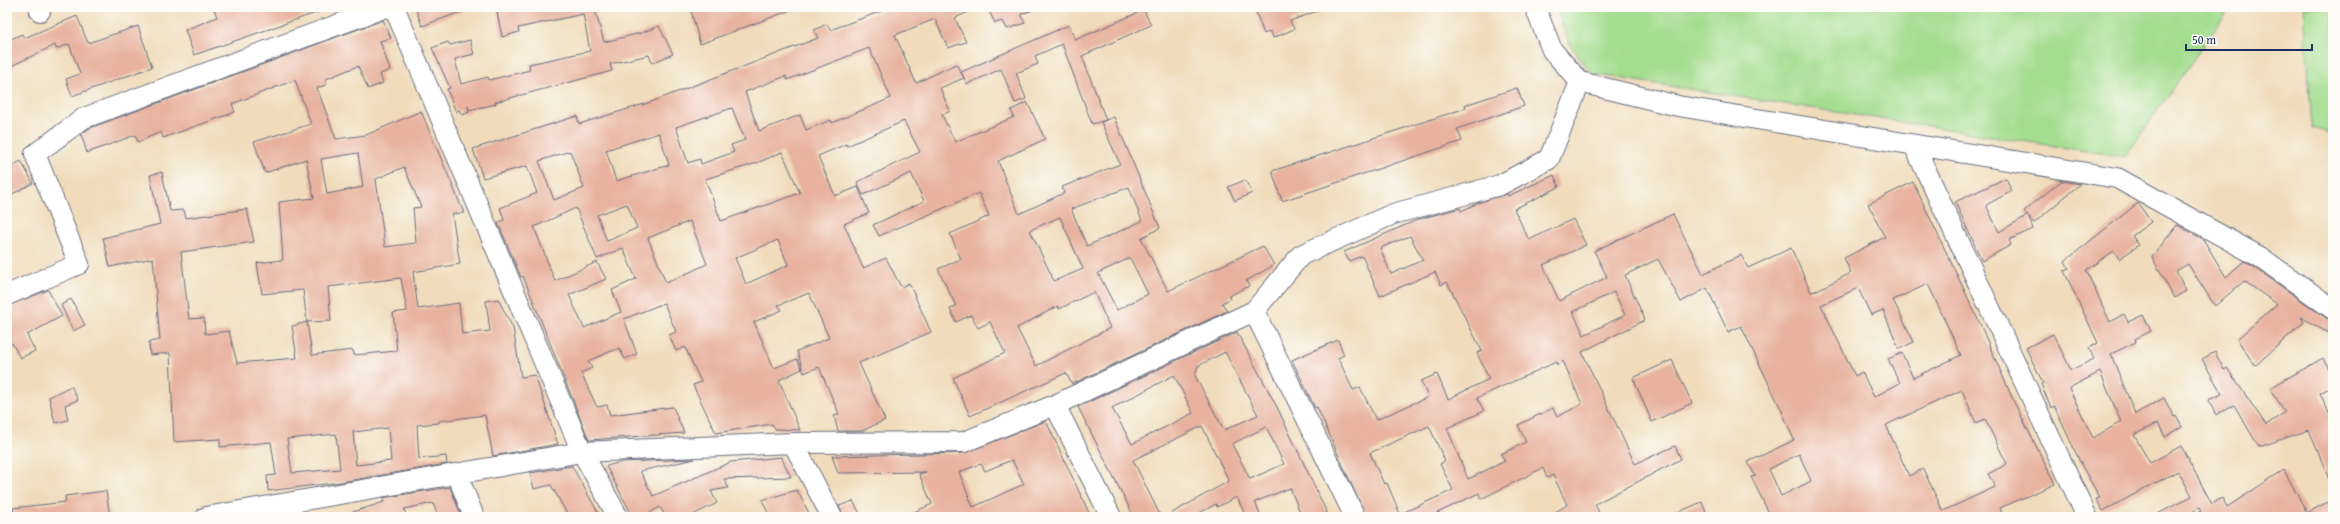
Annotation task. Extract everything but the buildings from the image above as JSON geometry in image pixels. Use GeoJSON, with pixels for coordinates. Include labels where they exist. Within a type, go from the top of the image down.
{"type":"FeatureCollection","features":[{"type":"Feature","properties":{"kind":"street"},"geometry":{"type":"LineString","coordinates":[[7,295],[79,264],[35,154],[84,118],[386,7]]}},
{"type":"Feature","properties":{"kind":"street"},"geometry":{"type":"LineString","coordinates":[[394,7],[582,452],[618,517]]}},
{"type":"Feature","properties":{"kind":"street"},"geometry":{"type":"LineString","coordinates":[[1535,7],[1552,50],[1580,82],[1678,106],[2117,178],[2260,257],[2333,309]]}},
{"type":"Feature","properties":{"kind":"street"},"geometry":{"type":"LineString","coordinates":[[206,517],[582,452],[793,443],[964,442],[1055,405],[1254,311],[1301,255],[1393,214],[1500,185],[1549,159],[1580,82]]}},
{"type":"Feature","properties":{"kind":"street"},"geometry":{"type":"LineString","coordinates":[[1914,145],[2087,517]]}},
{"type":"Feature","properties":{"kind":"street"},"geometry":{"type":"LineString","coordinates":[[1254,311],[1355,517]]}},
{"type":"Feature","properties":{"kind":"street"},"geometry":{"type":"LineString","coordinates":[[1055,405],[1111,517]]}},
{"type":"Feature","properties":{"kind":"street"},"geometry":{"type":"LineString","coordinates":[[793,443],[832,517]]}},
{"type":"Feature","properties":{"kind":"street"},"geometry":{"type":"LineString","coordinates":[[457,474],[474,517]]}},
{"type":"Feature","properties":{"kind":"green space"},"geometry":{"type":"Polygon","coordinates":[[[1556,7],[2230,7],[2125,157],[1592,74],[1570,45],[1556,7]]]}},
{"type":"Feature","properties":{"kind":"green space"},"geometry":{"type":"Polygon","coordinates":[[[2304,7],[2333,7],[2333,134],[2312,128],[2304,7]]]}}]}
